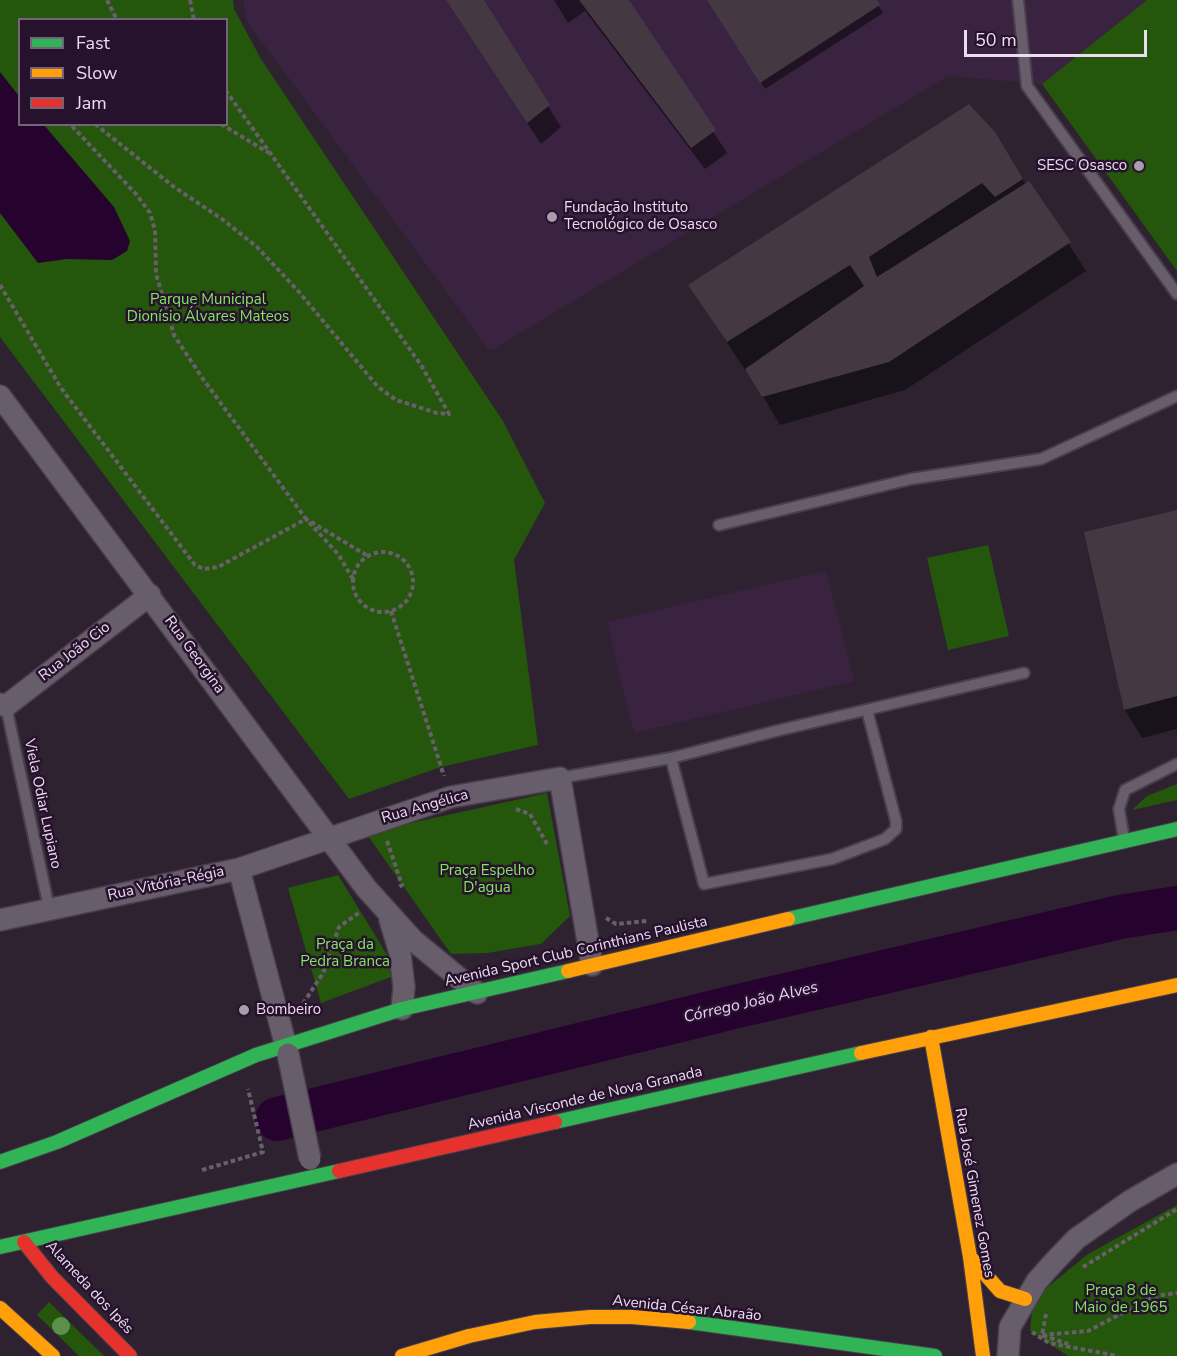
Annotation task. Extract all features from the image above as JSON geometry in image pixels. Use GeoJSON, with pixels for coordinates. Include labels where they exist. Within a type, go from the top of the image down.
{"type":"FeatureCollection","features":[{"type":"Feature","properties":{"kind":"main road","name":"Avenida Sport Club Corinthians Paulista"},"geometry":{"type":"LineString","coordinates":[[0,1162],[57,1142],[170,1090],[402,1009],[1177,829]]}},
{"type":"Feature","properties":{"kind":"main road","name":"Avenida Visconde de Nova Granada"},"geometry":{"type":"LineString","coordinates":[[0,1247],[312,1168],[1177,985]]}},
{"type":"Feature","properties":{"kind":"main road","name":"Rua José Gimenez Gomes"},"geometry":{"type":"LineString","coordinates":[[931,1037],[970,1257],[983,1356]]}},
{"type":"Feature","properties":{"kind":"main road","name":"Alameda dos Ipês"},"geometry":{"type":"LineString","coordinates":[[24,1242],[52,1277],[130,1356]]}},
{"type":"Feature","properties":{"kind":"main road"},"geometry":{"type":"LineString","coordinates":[[970,1257],[1000,1291],[1026,1299]]}},
{"type":"Feature","properties":{"kind":"main road"},"geometry":{"type":"LineString","coordinates":[[0,1308],[53,1356]]}},
{"type":"Feature","properties":{"kind":"main road","name":"Avenida César Abraão"},"geometry":{"type":"LineString","coordinates":[[402,1356],[469,1336],[535,1322],[611,1317],[718,1325],[935,1356]]}},
{"type":"Feature","properties":{"kind":"street","name":"Rua Georgina"},"geometry":{"type":"LineString","coordinates":[[0,396],[329,839],[388,914],[431,958],[477,993]]}},
{"type":"Feature","properties":{"kind":"street","name":"Rua João Cio"},"geometry":{"type":"LineString","coordinates":[[3,705],[150,595]]}},
{"type":"Feature","properties":{"kind":"street","name":"Rua Angélica"},"geometry":{"type":"LineString","coordinates":[[329,839],[451,797],[560,778]]}},
{"type":"Feature","properties":{"kind":"street"},"geometry":{"type":"LineString","coordinates":[[560,778],[592,965]]}},
{"type":"Feature","properties":{"kind":"street","name":"Rua Vitória-Régia"},"geometry":{"type":"LineString","coordinates":[[0,920],[239,869],[329,839]]}},
{"type":"Feature","properties":{"kind":"street"},"geometry":{"type":"LineString","coordinates":[[239,869],[287,1050],[312,1168]]}},
{"type":"Feature","properties":{"kind":"street","name":"Rua Georgina"},"geometry":{"type":"LineString","coordinates":[[388,914],[400,953],[405,987],[402,1009]]}},
{"type":"Feature","properties":{"kind":"street"},"geometry":{"type":"LineString","coordinates":[[1008,1356],[1010,1327],[1026,1299],[1037,1281],[1076,1239],[1130,1202],[1177,1174]]}},
{"type":"Feature","properties":{"kind":"lane"},"geometry":{"type":"LineString","coordinates":[[1018,0],[1027,86],[1177,294]]}},
{"type":"Feature","properties":{"kind":"lane"},"geometry":{"type":"LineString","coordinates":[[719,525],[911,479],[1041,459],[1177,396]]}},
{"type":"Feature","properties":{"kind":"lane"},"geometry":{"type":"LineString","coordinates":[[560,778],[671,758],[1024,674]]}},
{"type":"Feature","properties":{"kind":"lane","name":"Viela Odiar Lupiano"},"geometry":{"type":"LineString","coordinates":[[3,705],[49,908]]}},
{"type":"Feature","properties":{"kind":"lane"},"geometry":{"type":"LineString","coordinates":[[671,758],[704,884],[832,859],[885,838],[896,829],[896,821],[867,710]]}},
{"type":"Feature","properties":{"kind":"lane"},"geometry":{"type":"LineString","coordinates":[[1125,842],[1119,809],[1125,790],[1177,764]]}},
{"type":"Feature","properties":{"kind":"path"},"geometry":{"type":"LineString","coordinates":[[107,0],[116,18]]}},
{"type":"Feature","properties":{"kind":"path"},"geometry":{"type":"LineString","coordinates":[[190,0],[194,18]]}},
{"type":"Feature","properties":{"kind":"path"},"geometry":{"type":"LineString","coordinates":[[98,126],[174,187],[222,219],[257,247],[299,292],[378,387],[396,400],[437,413],[449,414],[422,365],[228,94]]}},
{"type":"Feature","properties":{"kind":"path"},"geometry":{"type":"LineString","coordinates":[[72,126],[136,194],[150,213],[155,230],[156,274],[174,335],[203,380],[306,519],[338,554],[354,580]]}},
{"type":"Feature","properties":{"kind":"path"},"geometry":{"type":"LineString","coordinates":[[224,126],[270,153]]}},
{"type":"Feature","properties":{"kind":"path"},"geometry":{"type":"LineString","coordinates":[[0,285],[61,388],[195,565],[204,569],[218,567],[306,519]]}},
{"type":"Feature","properties":{"kind":"path"},"geometry":{"type":"LineString","coordinates":[[306,519],[368,556]]}},
{"type":"Feature","properties":{"kind":"path"},"geometry":{"type":"LineString","coordinates":[[387,552],[397,556],[411,571],[411,592],[399,607],[391,611],[373,610],[364,605],[354,590],[355,571],[368,556],[387,552]]}},
{"type":"Feature","properties":{"kind":"path"},"geometry":{"type":"LineString","coordinates":[[391,611],[451,797]]}},
{"type":"Feature","properties":{"kind":"path"},"geometry":{"type":"LineString","coordinates":[[246,1082],[263,1152]]}},
{"type":"Feature","properties":{"kind":"path"},"geometry":{"type":"LineString","coordinates":[[1080,1269],[1177,1209]]}},
{"type":"Feature","properties":{"kind":"path"},"geometry":{"type":"LineString","coordinates":[[1042,1335],[1088,1331],[1155,1296],[1177,1293]]}},
{"type":"Feature","properties":{"kind":"path"},"geometry":{"type":"LineString","coordinates":[[1042,1335],[1048,1306]]}},
{"type":"Feature","properties":{"kind":"path"},"geometry":{"type":"LineString","coordinates":[[1034,1322],[1030,1330],[1049,1343],[1118,1356]]}},
{"type":"Feature","properties":{"kind":"path"},"geometry":{"type":"LineString","coordinates":[[1042,1335],[1077,1347]]}},
{"type":"Feature","properties":{"kind":"shaded area","name":"Fundação Instituto Tecnológico de Osasco"},"geometry":{"type":"Polygon","coordinates":[[[243,0],[1147,0],[1042,84],[948,76],[490,351],[246,20],[243,0]]]}},
{"type":"Feature","properties":{"kind":"shaded area"},"geometry":{"type":"Polygon","coordinates":[[[0,72],[18,95],[18,126],[45,126],[114,207],[130,241],[127,251],[112,260],[67,259],[38,263],[0,213],[0,72]]]}},
{"type":"Feature","properties":{"kind":"shaded area"},"geometry":{"type":"Polygon","coordinates":[[[826,571],[854,681],[634,733],[607,622],[826,571]]]}},
{"type":"Feature","properties":{"kind":"green space","name":"Parque Municipal Dionísio Álvares Mateos"},"geometry":{"type":"Polygon","coordinates":[[[0,0],[233,0],[234,9],[261,59],[503,421],[545,503],[514,560],[538,745],[441,767],[349,799],[0,337],[0,0]]]}},
{"type":"Feature","properties":{"kind":"green space","name":"SESC Osasco"},"geometry":{"type":"Polygon","coordinates":[[[1147,0],[1177,0],[1177,271],[1042,84],[1147,0]]]}},
{"type":"Feature","properties":{"kind":"green space"},"geometry":{"type":"Polygon","coordinates":[[[988,545],[1009,636],[948,650],[927,558],[988,545]]]}},
{"type":"Feature","properties":{"kind":"green space"},"geometry":{"type":"Polygon","coordinates":[[[1177,784],[1177,800],[1132,810],[1147,796],[1177,784]]]}},
{"type":"Feature","properties":{"kind":"green space","name":"Praça Espelho D'agua"},"geometry":{"type":"Polygon","coordinates":[[[547,793],[570,916],[541,944],[487,953],[451,954],[366,833],[547,793]]]}},
{"type":"Feature","properties":{"kind":"green space","name":"Praça da Pedra Branca"},"geometry":{"type":"Polygon","coordinates":[[[338,875],[399,974],[321,1003],[288,888],[338,875]]]}},
{"type":"Feature","properties":{"kind":"green space","name":"Praça 8 de Maio de 1965"},"geometry":{"type":"Polygon","coordinates":[[[1177,1205],[1177,1356],[1068,1356],[1030,1331],[1033,1299],[1088,1254],[1177,1205]]]}},
{"type":"Feature","properties":{"kind":"green space"},"geometry":{"type":"Polygon","coordinates":[[[49,1302],[104,1356],[79,1356],[37,1315],[49,1302]]]}},
{"type":"Feature","properties":{"kind":"building"},"geometry":{"type":"Polygon","coordinates":[[[446,0],[484,0],[550,105],[527,123],[446,0]]]}},
{"type":"Feature","properties":{"kind":"building"},"geometry":{"type":"Polygon","coordinates":[[[579,0],[629,0],[716,130],[691,148],[579,0]]]}},
{"type":"Feature","properties":{"kind":"building"},"geometry":{"type":"Polygon","coordinates":[[[707,0],[877,0],[880,5],[760,83],[707,0]]]}},
{"type":"Feature","properties":{"kind":"building"},"geometry":{"type":"Polygon","coordinates":[[[969,104],[995,132],[1023,179],[995,197],[982,183],[869,257],[877,277],[1029,181],[1071,242],[889,362],[762,397],[745,369],[864,286],[850,265],[727,342],[688,285],[969,104]]]}},
{"type":"Feature","properties":{"kind":"building"},"geometry":{"type":"Polygon","coordinates":[[[1177,510],[1177,696],[1124,710],[1084,532],[1177,510]]]}},
{"type":"Feature","properties":{"kind":"waterway","name":"Córrego João Alves"},"geometry":{"type":"LineString","coordinates":[[277,1119],[734,1007],[1120,917],[1177,908]]}},
{"type":"Feature","properties":{"kind":"traffic: fast"},"geometry":{"type":"LineString","coordinates":[[788,919],[1177,829]]}},
{"type":"Feature","properties":{"kind":"traffic: fast"},"geometry":{"type":"LineString","coordinates":[[0,1162],[57,1142],[256,1055],[402,1009],[568,971]]}},
{"type":"Feature","properties":{"kind":"traffic: fast"},"geometry":{"type":"LineString","coordinates":[[555,1122],[861,1053]]}},
{"type":"Feature","properties":{"kind":"traffic: fast"},"geometry":{"type":"LineString","coordinates":[[0,1247],[339,1171]]}},
{"type":"Feature","properties":{"kind":"traffic: fast"},"geometry":{"type":"LineString","coordinates":[[689,1322],[935,1356]]}},
{"type":"Feature","properties":{"kind":"traffic: slow"},"geometry":{"type":"LineString","coordinates":[[568,971],[788,919]]}},
{"type":"Feature","properties":{"kind":"traffic: slow"},"geometry":{"type":"LineString","coordinates":[[861,1053],[1177,985]]}},
{"type":"Feature","properties":{"kind":"traffic: slow"},"geometry":{"type":"LineString","coordinates":[[931,1037],[970,1257],[983,1356]]}},
{"type":"Feature","properties":{"kind":"traffic: slow"},"geometry":{"type":"LineString","coordinates":[[970,1257],[1000,1291],[1025,1299]]}},
{"type":"Feature","properties":{"kind":"traffic: slow"},"geometry":{"type":"LineString","coordinates":[[0,1308],[53,1356]]}},
{"type":"Feature","properties":{"kind":"traffic: slow"},"geometry":{"type":"LineString","coordinates":[[402,1356],[469,1336],[535,1322],[590,1317],[632,1317],[689,1322]]}},
{"type":"Feature","properties":{"kind":"traffic: jam"},"geometry":{"type":"LineString","coordinates":[[339,1171],[555,1122]]}},
{"type":"Feature","properties":{"kind":"traffic: jam"},"geometry":{"type":"LineString","coordinates":[[24,1242],[52,1277],[130,1356]]}},
{"type":"Feature","properties":{"kind":"place","name":"SESC Osasco"},"geometry":{"type":"Point","coordinates":[1139,166]}},
{"type":"Feature","properties":{"kind":"place","name":"Fundação Instituto Tecnológico de Osasco"},"geometry":{"type":"Point","coordinates":[552,217]}},
{"type":"Feature","properties":{"kind":"place","name":"Bombeiro"},"geometry":{"type":"Point","coordinates":[244,1010]}}]}
